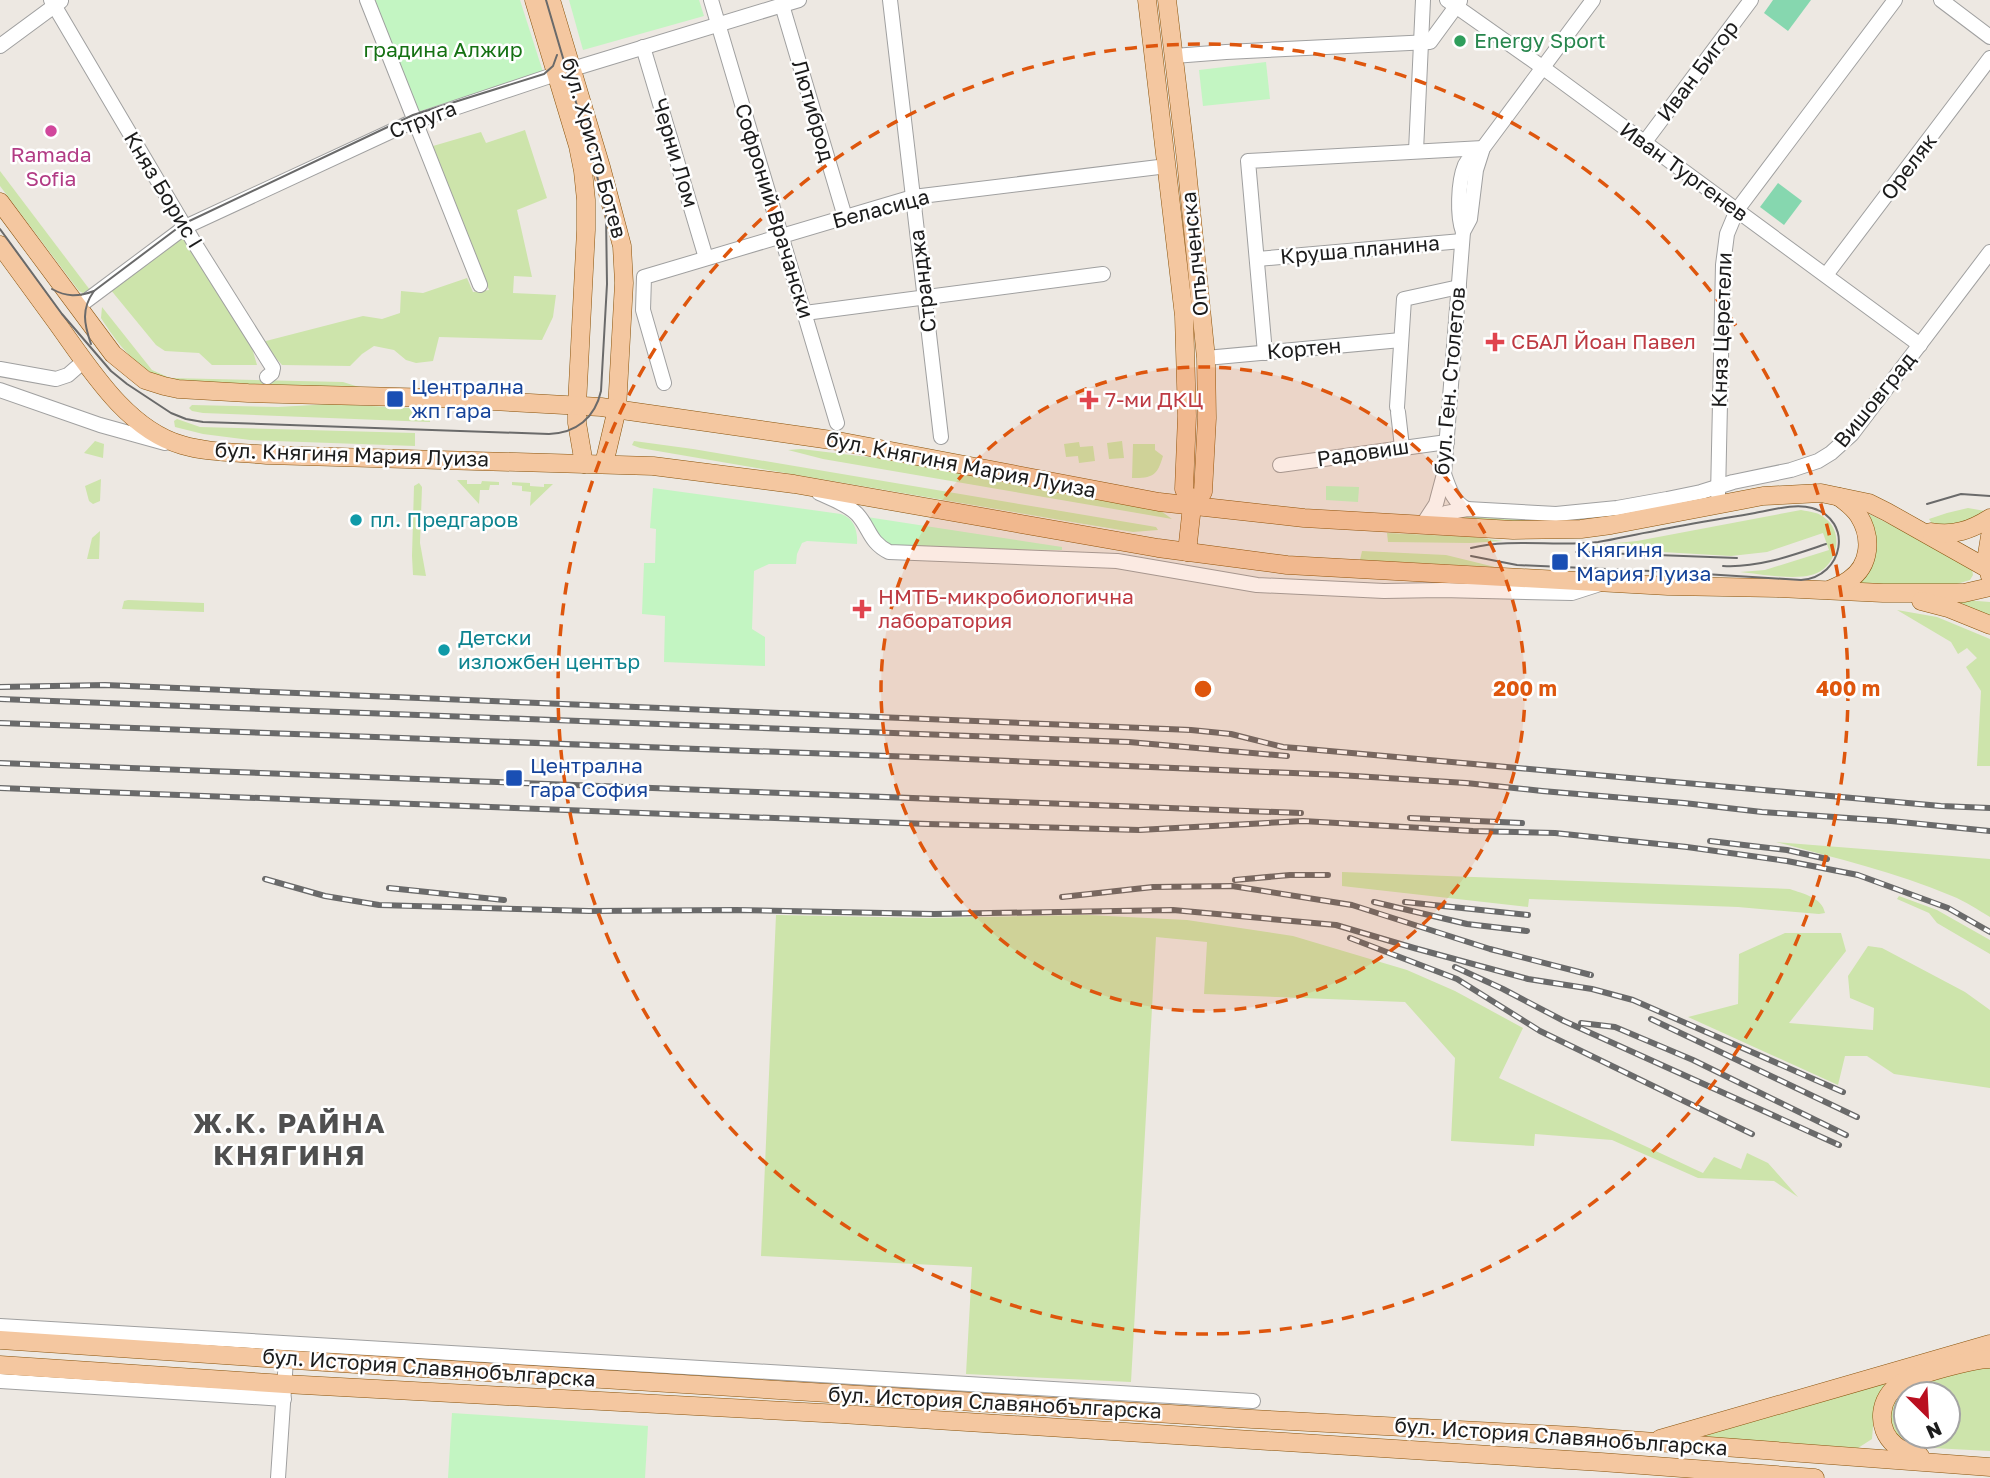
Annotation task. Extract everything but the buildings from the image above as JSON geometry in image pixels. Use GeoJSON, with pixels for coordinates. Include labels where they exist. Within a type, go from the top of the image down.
{"type":"FeatureCollection","features":[{"type":"Feature","properties":{"kind":"main road","name":"бул. Христо Ботев"},"geometry":{"type":"LineString","coordinates":[[534,0],[601,167],[622,246],[624,283],[617,409],[604,464]]}},
{"type":"Feature","properties":{"kind":"main road","name":"бул. Христо Ботев"},"geometry":{"type":"LineString","coordinates":[[551,0],[586,200],[577,405],[584,464]]}},
{"type":"Feature","properties":{"kind":"main road","name":"Опълченска"},"geometry":{"type":"LineString","coordinates":[[1147,0],[1184,316],[1187,416],[1184,489],[1192,506],[1187,552]]}},
{"type":"Feature","properties":{"kind":"main road","name":"Опълченска"},"geometry":{"type":"LineString","coordinates":[[1167,0],[1206,358],[1207,418],[1203,492],[1192,506]]}},
{"type":"Feature","properties":{"kind":"main road","name":"бул. Княгиня Мария Луиза"},"geometry":{"type":"LineString","coordinates":[[0,202],[113,354],[145,380],[164,386],[186,390],[425,397],[617,409],[838,441],[1099,492],[1192,506],[1304,518],[1513,530],[1581,529],[1763,496],[1821,492],[1869,503],[1918,529],[1989,575],[1964,593],[1953,594],[1605,582],[1287,565],[1187,552],[794,484],[688,469],[604,464],[267,455],[210,450],[181,445],[159,435],[144,426],[115,399],[84,361],[0,245]]}},
{"type":"Feature","properties":{"kind":"main road"},"geometry":{"type":"LineString","coordinates":[[1829,590],[1850,580],[1860,570],[1867,556],[1868,541],[1860,517],[1836,495]]}},
{"type":"Feature","properties":{"kind":"main road"},"geometry":{"type":"LineString","coordinates":[[1918,529],[1945,534],[1958,533],[1990,518]]}},
{"type":"Feature","properties":{"kind":"main road"},"geometry":{"type":"LineString","coordinates":[[1989,575],[1987,553],[1990,536]]}},
{"type":"Feature","properties":{"kind":"main road"},"geometry":{"type":"LineString","coordinates":[[1883,593],[1926,602],[1990,625]]}},
{"type":"Feature","properties":{"kind":"main road","name":"бул. История Славянобългарска"},"geometry":{"type":"LineString","coordinates":[[0,1340],[1561,1436],[1990,1467]]}},
{"type":"Feature","properties":{"kind":"main road"},"geometry":{"type":"LineString","coordinates":[[1647,1442],[1988,1354]]}},
{"type":"Feature","properties":{"kind":"main road"},"geometry":{"type":"LineString","coordinates":[[1936,1463],[1904,1451],[1890,1440],[1882,1421],[1885,1402],[1897,1386],[1908,1380],[1988,1354]]}},
{"type":"Feature","properties":{"kind":"main road","name":"бул. История Славянобългарска"},"geometry":{"type":"LineString","coordinates":[[0,1365],[284,1392],[841,1414],[1815,1478]]}},
{"type":"Feature","properties":{"kind":"main road"},"geometry":{"type":"LineString","coordinates":[[1696,1469],[1713,1478]]}},
{"type":"Feature","properties":{"kind":"street"},"geometry":{"type":"LineString","coordinates":[[367,0],[480,285]]}},
{"type":"Feature","properties":{"kind":"street","name":"Софроний Врачански"},"geometry":{"type":"LineString","coordinates":[[711,0],[837,423]]}},
{"type":"Feature","properties":{"kind":"street","name":"Струга"},"geometry":{"type":"LineString","coordinates":[[78,307],[185,227],[414,118],[799,0]]}},
{"type":"Feature","properties":{"kind":"street","name":"Странджа"},"geometry":{"type":"LineString","coordinates":[[890,0],[941,437]]}},
{"type":"Feature","properties":{"kind":"street"},"geometry":{"type":"LineString","coordinates":[[1416,151],[1423,0]]}},
{"type":"Feature","properties":{"kind":"street","name":"бул. Ген. Столетов"},"geometry":{"type":"LineString","coordinates":[[1422,525],[1436,503],[1444,474],[1463,237],[1459,220],[1461,181],[1465,165],[1483,149],[1593,0]]}},
{"type":"Feature","properties":{"kind":"street","name":"Иван Бигор"},"geometry":{"type":"LineString","coordinates":[[1644,143],[1751,0]]}},
{"type":"Feature","properties":{"kind":"street","name":"Княз Церетели"},"geometry":{"type":"LineString","coordinates":[[1717,505],[1724,249],[1727,234],[1737,210],[1895,0]]}},
{"type":"Feature","properties":{"kind":"street"},"geometry":{"type":"LineString","coordinates":[[1941,0],[1990,37]]}},
{"type":"Feature","properties":{"kind":"street"},"geometry":{"type":"LineString","coordinates":[[0,46],[56,2]]}},
{"type":"Feature","properties":{"kind":"street","name":"Княз Борис I"},"geometry":{"type":"LineString","coordinates":[[56,2],[185,227],[273,368],[267,377]]}},
{"type":"Feature","properties":{"kind":"street"},"geometry":{"type":"LineString","coordinates":[[1174,56],[1430,42],[1454,2]]}},
{"type":"Feature","properties":{"kind":"street","name":"Иван Тургенев"},"geometry":{"type":"LineString","coordinates":[[1454,2],[1920,345]]}},
{"type":"Feature","properties":{"kind":"street","name":"Лютиброд"},"geometry":{"type":"LineString","coordinates":[[782,5],[845,217]]}},
{"type":"Feature","properties":{"kind":"street","name":"Черни Лом"},"geometry":{"type":"LineString","coordinates":[[643,47],[706,258]]}},
{"type":"Feature","properties":{"kind":"street","name":"Ореляк"},"geometry":{"type":"LineString","coordinates":[[1826,275],[1990,58]]}},
{"type":"Feature","properties":{"kind":"street"},"geometry":{"type":"LineString","coordinates":[[1265,353],[1248,161],[1483,149]]}},
{"type":"Feature","properties":{"kind":"street","name":"Беласица"},"geometry":{"type":"LineString","coordinates":[[664,383],[643,310],[644,277],[913,197],[1167,166]]}},
{"type":"Feature","properties":{"kind":"street","name":"Круша планина"},"geometry":{"type":"LineString","coordinates":[[1258,259],[1463,237]]}},
{"type":"Feature","properties":{"kind":"street","name":"Вишовград"},"geometry":{"type":"LineString","coordinates":[[1667,499],[1791,470],[1818,461],[1831,453],[1852,434],[1990,252]]}},
{"type":"Feature","properties":{"kind":"street"},"geometry":{"type":"LineString","coordinates":[[805,313],[1102,274]]}},
{"type":"Feature","properties":{"kind":"street"},"geometry":{"type":"LineString","coordinates":[[1402,447],[1397,410],[1404,299],[1459,287]]}},
{"type":"Feature","properties":{"kind":"street","name":"Кортен"},"geometry":{"type":"LineString","coordinates":[[1206,358],[1401,341]]}},
{"type":"Feature","properties":{"kind":"street"},"geometry":{"type":"LineString","coordinates":[[0,369],[56,379],[68,376],[84,361]]}},
{"type":"Feature","properties":{"kind":"street"},"geometry":{"type":"LineString","coordinates":[[0,390],[100,425],[181,445]]}},
{"type":"Feature","properties":{"kind":"street","name":"Радовиш"},"geometry":{"type":"LineString","coordinates":[[1280,465],[1447,442]]}},
{"type":"Feature","properties":{"kind":"street"},"geometry":{"type":"LineString","coordinates":[[1444,474],[1455,499],[1467,509]]}},
{"type":"Feature","properties":{"kind":"street","name":"бул. Княгиня Мария Луиза"},"geometry":{"type":"LineString","coordinates":[[794,484],[842,503],[862,520],[871,538],[889,552],[1117,561],[1256,584],[1384,591],[1572,593],[1605,582]]}},
{"type":"Feature","properties":{"kind":"street"},"geometry":{"type":"LineString","coordinates":[[1422,525],[1446,513],[1467,509],[1556,514],[1667,499],[1717,505]]}},
{"type":"Feature","properties":{"kind":"street","name":"бул. История Славянобългарска"},"geometry":{"type":"LineString","coordinates":[[0,1326],[1254,1401]]}},
{"type":"Feature","properties":{"kind":"street"},"geometry":{"type":"LineString","coordinates":[[278,1478],[286,1359]]}},
{"type":"Feature","properties":{"kind":"street","name":"бул. История Славянобългарска"},"geometry":{"type":"LineString","coordinates":[[0,1381],[284,1392]]}},
{"type":"Feature","properties":{"kind":"green space","name":"градина Алжир"},"geometry":{"type":"Polygon","coordinates":[[[369,0],[520,0],[543,72],[414,113],[369,0]]]}},
{"type":"Feature","properties":{"kind":"green space"},"geometry":{"type":"Polygon","coordinates":[[[569,0],[699,0],[704,16],[583,50],[569,0]]]}},
{"type":"Feature","properties":{"kind":"green space"},"geometry":{"type":"Polygon","coordinates":[[[1773,0],[1811,0],[1788,31],[1764,13],[1773,0]]]}},
{"type":"Feature","properties":{"kind":"green space"},"geometry":{"type":"Polygon","coordinates":[[[1266,62],[1270,99],[1203,106],[1199,70],[1266,62]]]}},
{"type":"Feature","properties":{"kind":"green space"},"geometry":{"type":"Polygon","coordinates":[[[525,130],[547,198],[517,210],[532,277],[514,276],[513,293],[556,295],[553,317],[542,340],[439,337],[433,361],[416,363],[406,360],[394,350],[374,346],[350,366],[282,365],[262,342],[363,316],[382,319],[400,313],[401,291],[423,293],[467,278],[473,292],[489,290],[433,146],[481,132],[486,143],[525,130]]]}},
{"type":"Feature","properties":{"kind":"green space"},"geometry":{"type":"Polygon","coordinates":[[[0,171],[90,290],[83,293],[79,291],[0,186],[0,171]]]}},
{"type":"Feature","properties":{"kind":"green space"},"geometry":{"type":"Polygon","coordinates":[[[1778,183],[1802,201],[1784,225],[1760,207],[1778,183]]]}},
{"type":"Feature","properties":{"kind":"green space"},"geometry":{"type":"Polygon","coordinates":[[[183,234],[252,348],[257,365],[212,365],[199,353],[165,351],[156,345],[110,289],[183,234]]]}},
{"type":"Feature","properties":{"kind":"green space"},"geometry":{"type":"Polygon","coordinates":[[[102,307],[152,370],[170,378],[343,382],[359,387],[279,389],[164,379],[136,361],[121,345],[101,318],[102,307]]]}},
{"type":"Feature","properties":{"kind":"green space"},"geometry":{"type":"Polygon","coordinates":[[[331,404],[431,409],[430,422],[203,413],[189,408],[192,405],[278,407],[331,404]]]}},
{"type":"Feature","properties":{"kind":"green space"},"geometry":{"type":"Polygon","coordinates":[[[177,419],[200,427],[415,433],[415,446],[250,440],[203,434],[175,427],[174,421],[177,419]]]}},
{"type":"Feature","properties":{"kind":"green space"},"geometry":{"type":"Polygon","coordinates":[[[95,441],[104,444],[103,458],[84,453],[95,441]]]}},
{"type":"Feature","properties":{"kind":"green space"},"geometry":{"type":"Polygon","coordinates":[[[634,441],[1156,527],[1158,530],[1133,532],[1078,523],[640,448],[632,445],[634,441]]]}},
{"type":"Feature","properties":{"kind":"green space"},"geometry":{"type":"Polygon","coordinates":[[[1122,441],[1124,458],[1109,459],[1107,443],[1122,441]]]}},
{"type":"Feature","properties":{"kind":"green space"},"geometry":{"type":"Polygon","coordinates":[[[1079,442],[1080,447],[1093,446],[1095,461],[1079,463],[1078,456],[1066,457],[1064,444],[1079,442]]]}},
{"type":"Feature","properties":{"kind":"green space"},"geometry":{"type":"Polygon","coordinates":[[[1133,444],[1155,444],[1155,450],[1163,456],[1153,475],[1132,478],[1133,444]]]}},
{"type":"Feature","properties":{"kind":"green space"},"geometry":{"type":"Polygon","coordinates":[[[801,449],[876,458],[1161,511],[1172,519],[823,459],[788,450],[801,449]]]}},
{"type":"Feature","properties":{"kind":"green space"},"geometry":{"type":"Polygon","coordinates":[[[101,479],[100,501],[93,504],[89,501],[85,486],[101,479]]]}},
{"type":"Feature","properties":{"kind":"green space"},"geometry":{"type":"Polygon","coordinates":[[[457,480],[467,480],[467,484],[499,482],[499,485],[490,485],[489,490],[480,490],[479,504],[457,480]]]}},
{"type":"Feature","properties":{"kind":"green space"},"geometry":{"type":"Polygon","coordinates":[[[512,482],[544,487],[544,484],[553,484],[530,506],[531,492],[522,491],[522,486],[512,485],[512,482]]]}},
{"type":"Feature","properties":{"kind":"green space"},"geometry":{"type":"Polygon","coordinates":[[[419,483],[422,487],[420,543],[426,576],[413,575],[414,486],[419,483]]]}},
{"type":"Feature","properties":{"kind":"green space"},"geometry":{"type":"Polygon","coordinates":[[[1326,486],[1359,487],[1358,502],[1326,500],[1326,486]]]}},
{"type":"Feature","properties":{"kind":"green space"},"geometry":{"type":"Polygon","coordinates":[[[653,488],[841,514],[854,526],[857,544],[807,541],[802,543],[796,564],[769,564],[754,571],[752,629],[765,637],[765,666],[664,662],[665,616],[642,614],[644,563],[655,563],[656,529],[650,528],[653,488]]]}},
{"type":"Feature","properties":{"kind":"green space"},"geometry":{"type":"Polygon","coordinates":[[[1664,508],[1580,521],[1534,523],[1460,518],[1527,519],[1664,508]]]}},
{"type":"Feature","properties":{"kind":"green space"},"geometry":{"type":"Polygon","coordinates":[[[1968,508],[1985,511],[1968,525],[1933,525],[1929,519],[1947,513],[1968,508]]]}},
{"type":"Feature","properties":{"kind":"green space"},"geometry":{"type":"Polygon","coordinates":[[[1801,510],[1826,519],[1835,534],[1832,559],[1819,572],[1811,575],[1795,577],[1740,572],[1765,570],[1829,550],[1823,533],[1767,552],[1731,556],[1576,547],[1637,541],[1801,510]]]}},
{"type":"Feature","properties":{"kind":"green space"},"geometry":{"type":"Polygon","coordinates":[[[1869,514],[1972,569],[1970,580],[1944,588],[1856,586],[1875,552],[1875,536],[1869,514]]]}},
{"type":"Feature","properties":{"kind":"green space"},"geometry":{"type":"Polygon","coordinates":[[[867,517],[1062,547],[1062,550],[893,548],[884,545],[867,517]]]}},
{"type":"Feature","properties":{"kind":"green space"},"geometry":{"type":"Polygon","coordinates":[[[100,531],[99,559],[87,559],[92,538],[100,531]]]}},
{"type":"Feature","properties":{"kind":"green space"},"geometry":{"type":"Polygon","coordinates":[[[1387,533],[1474,537],[1503,541],[1388,542],[1387,533]]]}},
{"type":"Feature","properties":{"kind":"green space"},"geometry":{"type":"Polygon","coordinates":[[[1362,551],[1446,555],[1495,567],[1360,560],[1362,551]]]}},
{"type":"Feature","properties":{"kind":"green space"},"geometry":{"type":"Polygon","coordinates":[[[1952,599],[1990,602],[1990,616],[1952,599]]]}},
{"type":"Feature","properties":{"kind":"green space"},"geometry":{"type":"Polygon","coordinates":[[[124,601],[204,603],[204,612],[122,609],[124,601]]]}},
{"type":"Feature","properties":{"kind":"green space"},"geometry":{"type":"Polygon","coordinates":[[[1897,610],[1937,617],[1990,639],[1990,766],[1977,766],[1981,691],[1966,667],[1977,658],[1967,648],[1958,654],[1951,642],[1897,610]]]}},
{"type":"Feature","properties":{"kind":"green space"},"geometry":{"type":"Polygon","coordinates":[[[1776,842],[1990,859],[1990,917],[1957,898],[1909,880],[1776,842]]]}},
{"type":"Feature","properties":{"kind":"green space"},"geometry":{"type":"Polygon","coordinates":[[[1342,872],[1790,889],[1816,900],[1825,913],[1529,899],[1528,907],[1342,886],[1342,872]]]}},
{"type":"Feature","properties":{"kind":"green space"},"geometry":{"type":"Polygon","coordinates":[[[1899,896],[1937,910],[1990,940],[1990,954],[1937,923],[1929,913],[1897,899],[1899,896]]]}},
{"type":"Feature","properties":{"kind":"green space"},"geometry":{"type":"Polygon","coordinates":[[[776,915],[928,918],[1088,915],[1187,920],[1293,936],[1407,970],[1455,991],[1523,1028],[1499,1078],[1703,1173],[1714,1157],[1741,1169],[1747,1153],[1768,1163],[1798,1197],[1774,1181],[1698,1178],[1612,1140],[1535,1134],[1534,1146],[1451,1141],[1455,1058],[1405,1002],[1204,994],[1207,942],[1156,937],[1131,1382],[966,1374],[972,1267],[761,1256],[776,915]]]}},
{"type":"Feature","properties":{"kind":"green space"},"geometry":{"type":"Polygon","coordinates":[[[1785,933],[1841,933],[1846,951],[1789,1023],[1873,1030],[1874,1008],[1850,998],[1848,976],[1868,946],[1882,948],[1965,992],[1990,1010],[1990,1088],[1894,1074],[1867,1056],[1845,1056],[1838,1085],[1688,1017],[1738,1004],[1739,954],[1785,933]]]}},
{"type":"Feature","properties":{"kind":"green space"},"geometry":{"type":"Polygon","coordinates":[[[1990,1349],[1909,1380],[1892,1380],[1892,1387],[1883,1390],[1875,1401],[1872,1439],[1858,1448],[1689,1436],[1990,1349]]]}},
{"type":"Feature","properties":{"kind":"green space"},"geometry":{"type":"Polygon","coordinates":[[[1990,1362],[1990,1451],[1962,1450],[1962,1380],[1922,1380],[1990,1362]]]}},
{"type":"Feature","properties":{"kind":"green space"},"geometry":{"type":"Polygon","coordinates":[[[1892,1401],[1892,1430],[1890,1422],[1892,1401]]]}},
{"type":"Feature","properties":{"kind":"green space"},"geometry":{"type":"Polygon","coordinates":[[[452,1413],[648,1426],[645,1478],[448,1478],[452,1413]]]}},
{"type":"Feature","properties":{"kind":"tram line"},"geometry":{"type":"LineString","coordinates":[[0,229],[62,314],[111,371],[171,413],[186,419],[203,422],[549,434],[568,431],[589,416],[601,391],[607,284],[606,215],[595,167],[546,0]]}},
{"type":"Feature","properties":{"kind":"tram line"},"geometry":{"type":"LineString","coordinates":[[52,289],[72,295],[94,291],[183,224],[413,115],[544,74],[553,66],[557,55]]}},
{"type":"Feature","properties":{"kind":"tram line"},"geometry":{"type":"LineString","coordinates":[[91,344],[85,310],[94,291]]}},
{"type":"Feature","properties":{"kind":"tram line"},"geometry":{"type":"LineString","coordinates":[[1927,504],[1961,494],[1990,496]]}},
{"type":"Feature","properties":{"kind":"tram line"},"geometry":{"type":"LineString","coordinates":[[1471,548],[1518,543],[1598,542],[1798,506],[1825,514],[1834,524],[1838,535],[1838,547],[1827,569],[1816,577],[1801,580],[1517,565],[1471,556]]}},
{"type":"Feature","properties":{"kind":"tram line"},"geometry":{"type":"LineString","coordinates":[[1723,566],[1763,563],[1826,544]]}},
{"type":"Feature","properties":{"kind":"tram line"},"geometry":{"type":"LineString","coordinates":[[1576,552],[1737,558]]}},
{"type":"Feature","properties":{"kind":"railway"},"geometry":{"type":"LineString","coordinates":[[0,687],[105,685],[1191,730],[1231,734],[1283,747],[1941,806],[1990,808]]}},
{"type":"Feature","properties":{"kind":"railway"},"geometry":{"type":"LineString","coordinates":[[0,699],[1129,742],[1287,756]]}},
{"type":"Feature","properties":{"kind":"railway"},"geometry":{"type":"LineString","coordinates":[[0,723],[1339,775],[1466,783],[1990,831]]}},
{"type":"Feature","properties":{"kind":"railway"},"geometry":{"type":"LineString","coordinates":[[0,763],[1301,813]]}},
{"type":"Feature","properties":{"kind":"railway"},"geometry":{"type":"LineString","coordinates":[[0,788],[928,824],[1139,830],[1303,821],[1555,833],[1687,847],[1787,861],[1858,875],[1948,908],[1990,932]]}},
{"type":"Feature","properties":{"kind":"railway"},"geometry":{"type":"LineString","coordinates":[[1410,818],[1522,823]]}},
{"type":"Feature","properties":{"kind":"railway"},"geometry":{"type":"LineString","coordinates":[[1710,841],[1787,850],[1827,859]]}},
{"type":"Feature","properties":{"kind":"railway"},"geometry":{"type":"LineString","coordinates":[[1235,880],[1328,875]]}},
{"type":"Feature","properties":{"kind":"railway"},"geometry":{"type":"LineString","coordinates":[[265,879],[325,896],[379,905],[589,911],[736,910],[934,914],[1173,910],[1336,925],[1528,979],[1592,989],[1633,1000],[1843,1092]]}},
{"type":"Feature","properties":{"kind":"railway"},"geometry":{"type":"LineString","coordinates":[[1062,897],[1153,887],[1232,886],[1352,905],[1490,949],[1591,975]]}},
{"type":"Feature","properties":{"kind":"railway"},"geometry":{"type":"LineString","coordinates":[[389,888],[504,900]]}},
{"type":"Feature","properties":{"kind":"railway"},"geometry":{"type":"LineString","coordinates":[[1374,902],[1467,924],[1527,931]]}},
{"type":"Feature","properties":{"kind":"railway"},"geometry":{"type":"LineString","coordinates":[[1405,902],[1528,915]]}},
{"type":"Feature","properties":{"kind":"railway"},"geometry":{"type":"LineString","coordinates":[[1350,938],[1457,979],[1540,1031],[1752,1134]]}},
{"type":"Feature","properties":{"kind":"railway"},"geometry":{"type":"LineString","coordinates":[[1455,967],[1564,1021],[1839,1145]]}},
{"type":"Feature","properties":{"kind":"railway"},"geometry":{"type":"LineString","coordinates":[[1651,1019],[1857,1117]]}},
{"type":"Feature","properties":{"kind":"railway"},"geometry":{"type":"LineString","coordinates":[[1581,1023],[1615,1027],[1693,1060],[1846,1135]]}},
{"type":"Feature","properties":{"kind":"place","name":"Energy Sport"},"geometry":{"type":"Point","coordinates":[1460,41]}},
{"type":"Feature","properties":{"kind":"place","name":"Ramada Sofia"},"geometry":{"type":"Point","coordinates":[51,131]}},
{"type":"Feature","properties":{"kind":"place","name":"СБАЛ Йоан Павел"},"geometry":{"type":"Point","coordinates":[1495,342]}},
{"type":"Feature","properties":{"kind":"place","name":"Централна жп гара"},"geometry":{"type":"Point","coordinates":[395,399]}},
{"type":"Feature","properties":{"kind":"place","name":"7-ми ДКЦ"},"geometry":{"type":"Point","coordinates":[1089,400]}},
{"type":"Feature","properties":{"kind":"place","name":"пл. Предгаров"},"geometry":{"type":"Point","coordinates":[356,520]}},
{"type":"Feature","properties":{"kind":"place","name":"Княгиня Мария Луиза"},"geometry":{"type":"Point","coordinates":[1560,562]}},
{"type":"Feature","properties":{"kind":"place","name":"НМТБ-микробиологична лаборатория"},"geometry":{"type":"Point","coordinates":[862,609]}},
{"type":"Feature","properties":{"kind":"place","name":"Детски изложбен център"},"geometry":{"type":"Point","coordinates":[444,650]}},
{"type":"Feature","properties":{"kind":"place","name":"Централна гара София"},"geometry":{"type":"Point","coordinates":[514,778]}},
{"type":"Feature","properties":{"kind":"district","name":"Ж.К. РАЙНА КНЯГИНЯ"},"geometry":{"type":"Point","coordinates":[290,1139]}}]}
